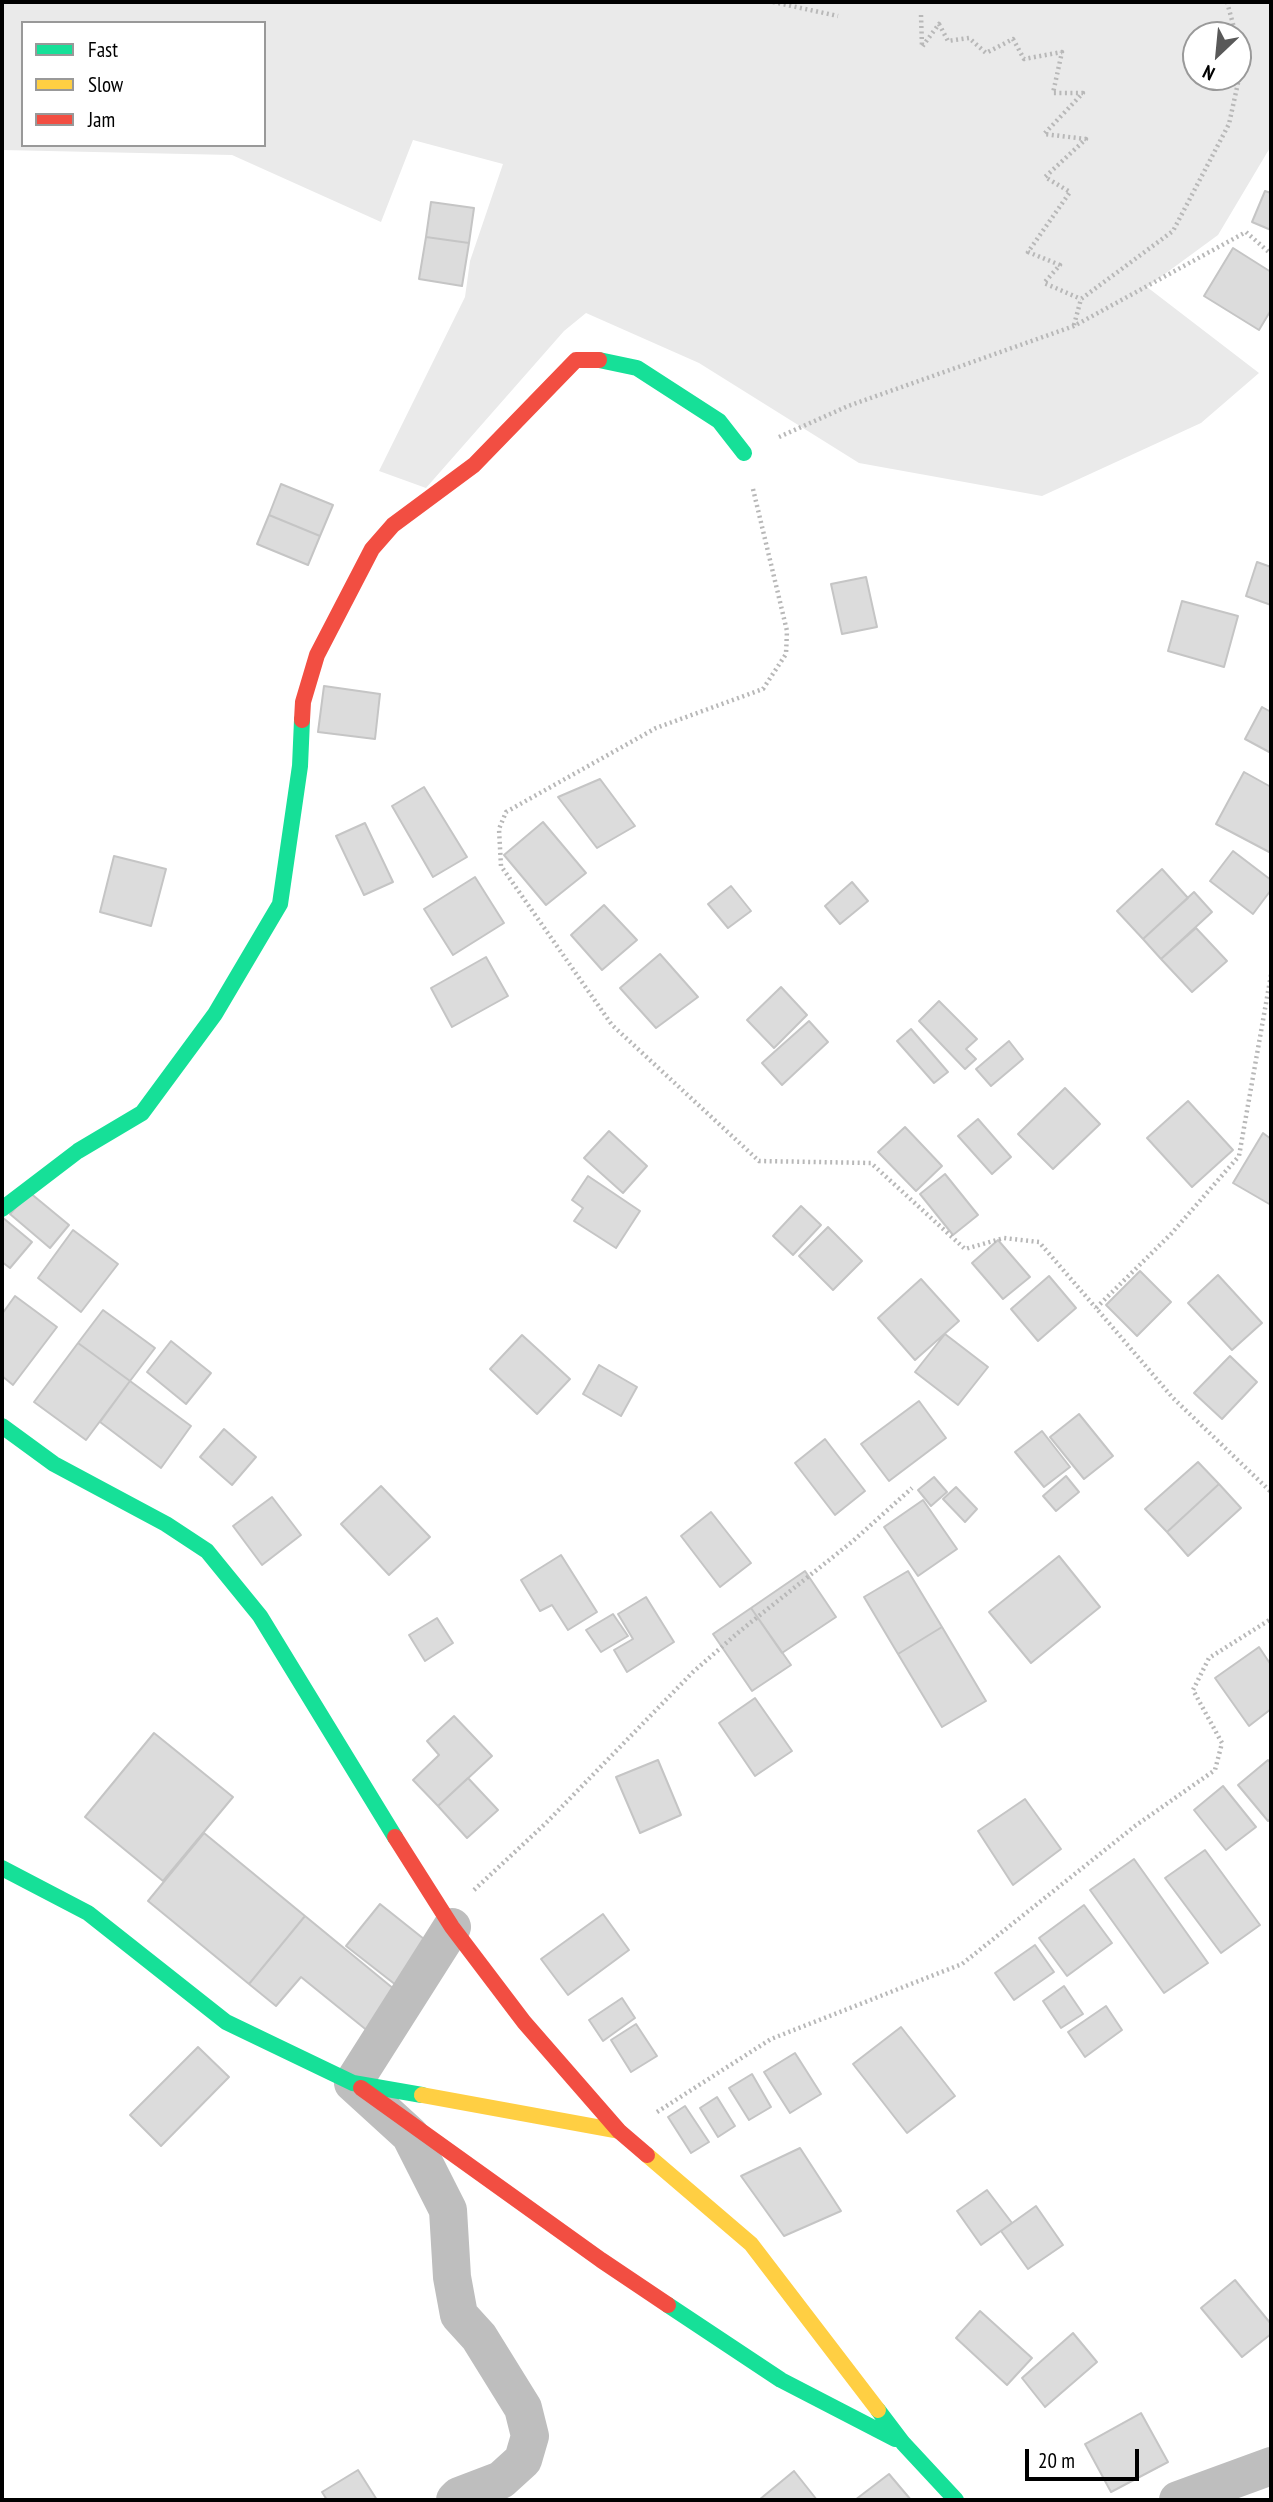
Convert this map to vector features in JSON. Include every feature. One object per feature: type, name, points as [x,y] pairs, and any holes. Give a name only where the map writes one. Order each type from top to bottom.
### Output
[{"type":"street","points":[[2,1209],[78,1151],[142,1113],[215,1014],[280,904],[300,766],[303,702],[317,655],[372,549],[393,525],[474,465],[576,360],[604,360],[637,368],[719,421],[744,453]]},
{"type":"street","points":[[2,1426],[54,1464],[166,1524],[207,1551],[260,1616],[449,1922],[524,2022],[619,2131],[751,2244],[903,2443],[956,2500]]},
{"type":"street","points":[[2,1868],[88,1913],[226,2022],[353,2083],[601,2260],[781,2380],[903,2443]]},
{"type":"street","points":[[353,2083],[449,1922]]},
{"type":"street","points":[[353,2083],[619,2131]]},
{"type":"street","points":[[353,2083],[410,2135],[448,2210],[452,2277],[459,2315],[479,2337],[523,2408],[528,2427],[530,2436],[523,2460],[501,2480],[458,2496],[455,2500]]},
{"type":"street","points":[[1178,2500],[1271,2466]]},
{"type":"path","points":[[773,2],[838,16]]},
{"type":"path","points":[[1227,2],[1232,21]]},
{"type":"path","points":[[921,15],[922,47],[939,24],[948,41],[970,38],[986,53],[1013,39],[1024,59],[1062,52],[1053,93],[1083,93],[1044,134],[1086,139],[1045,177],[1070,192],[1028,252],[1060,265],[1044,283],[1081,299]]},
{"type":"path","points":[[1074,326],[1081,299],[1173,231],[1229,124],[1236,91]]},
{"type":"path","points":[[1271,254],[1246,232],[1074,326],[848,406],[744,453],[787,631],[786,654],[763,689],[656,728],[506,812],[499,830],[500,866],[612,1025],[759,1161],[871,1163],[965,1249],[1004,1238],[1039,1242],[1173,1398],[1271,1492]]},
{"type":"path","points":[[1096,1308],[1171,1234],[1239,1156],[1271,975]]},
{"type":"path","points":[[449,1922],[693,1672],[853,1541],[912,1488]]},
{"type":"path","points":[[619,2131],[665,2108],[771,2039],[962,1964],[1135,1826],[1215,1770],[1223,1743],[1193,1690],[1209,1658],[1271,1619]]},
{"type":"shaded area","points":[[2,2],[1271,2],[1271,146],[1218,235],[1147,287],[1259,373],[1201,423],[1042,496],[859,463],[699,363],[586,313],[564,331],[426,488],[379,471],[465,297],[470,261],[503,164],[413,140],[381,222],[232,155],[2,150]]},
{"type":"building","points":[[1265,191],[1271,193],[1271,230],[1252,222]]},
{"type":"building","points":[[431,202],[474,208],[469,243],[426,237]]},
{"type":"building","points":[[426,237],[469,243],[462,286],[419,279]]},
{"type":"building","points":[[1233,248],[1271,272],[1271,310],[1259,330],[1204,296]]},
{"type":"building","points":[[281,484],[333,505],[320,536],[269,515]]},
{"type":"building","points":[[269,515],[320,536],[308,565],[257,544]]},
{"type":"building","points":[[1257,562],[1271,567],[1271,605],[1246,596]]},
{"type":"building","points":[[866,577],[877,627],[842,634],[831,584]]},
{"type":"building","points":[[1182,601],[1238,616],[1224,667],[1168,651]]},
{"type":"building","points":[[324,686],[380,694],[375,739],[318,732]]},
{"type":"building","points":[[1262,707],[1271,712],[1271,753],[1245,739]]},
{"type":"building","points":[[1244,772],[1271,787],[1271,853],[1216,824]]},
{"type":"building","points":[[600,779],[635,826],[597,848],[558,797]]},
{"type":"building","points":[[424,787],[467,857],[433,877],[392,806]]},
{"type":"building","points":[[543,822],[586,873],[546,905],[504,855]]},
{"type":"building","points":[[365,823],[393,882],[364,895],[336,836]]},
{"type":"building","points":[[1233,851],[1271,880],[1271,890],[1253,914],[1210,881]]},
{"type":"building","points":[[114,856],[166,869],[151,926],[100,912]]},
{"type":"building","points":[[1162,869],[1188,898],[1143,939],[1117,911]]},
{"type":"building","points":[[475,877],[504,923],[453,955],[424,909]]},
{"type":"building","points":[[852,882],[868,901],[840,924],[825,906]]},
{"type":"building","points":[[731,886],[751,911],[728,928],[708,904]]},
{"type":"building","points":[[1194,892],[1212,912],[1161,959],[1143,939]]},
{"type":"building","points":[[604,905],[637,940],[602,970],[571,935]]},
{"type":"building","points":[[1196,928],[1227,961],[1192,992],[1161,959]]},
{"type":"building","points":[[660,954],[698,997],[656,1028],[620,988]]},
{"type":"building","points":[[486,957],[508,996],[452,1027],[431,988]]},
{"type":"building","points":[[781,987],[807,1015],[774,1048],[747,1020]]},
{"type":"building","points":[[939,1001],[977,1039],[966,1049],[976,1059],[965,1069],[919,1021]]},
{"type":"building","points":[[809,1021],[828,1042],[782,1085],[762,1063]]},
{"type":"building","points":[[911,1029],[948,1072],[934,1083],[897,1041]]},
{"type":"building","points":[[1009,1041],[1023,1059],[991,1086],[976,1069]]},
{"type":"building","points":[[1065,1088],[1100,1124],[1053,1169],[1018,1134]]},
{"type":"building","points":[[1188,1101],[1233,1150],[1192,1187],[1147,1138]]},
{"type":"building","points":[[978,1119],[1011,1157],[992,1174],[958,1136]]},
{"type":"building","points":[[905,1127],[942,1166],[916,1191],[878,1152]]},
{"type":"building","points":[[609,1131],[647,1166],[623,1193],[584,1158]]},
{"type":"building","points":[[1263,1133],[1271,1139],[1271,1205],[1233,1183]]},
{"type":"building","points":[[945,1174],[978,1215],[953,1235],[920,1194]]},
{"type":"building","points":[[588,1176],[640,1211],[616,1248],[574,1221],[583,1208],[572,1200]]},
{"type":"building","points":[[29,1192],[69,1225],[50,1248],[10,1214]]},
{"type":"building","points":[[801,1206],[821,1225],[793,1255],[773,1236]]},
{"type":"building","points":[[2,1217],[32,1242],[10,1268],[2,1262]]},
{"type":"building","points":[[828,1227],[862,1261],[833,1290],[799,1256]]},
{"type":"building","points":[[73,1230],[118,1264],[81,1312],[38,1278]]},
{"type":"building","points":[[998,1240],[1030,1277],[1003,1299],[972,1263]]},
{"type":"building","points":[[1140,1271],[1171,1302],[1137,1336],[1106,1305]]},
{"type":"building","points":[[1218,1275],[1262,1323],[1232,1350],[1188,1303]]},
{"type":"building","points":[[1049,1276],[1076,1308],[1038,1341],[1011,1309]]},
{"type":"building","points":[[921,1279],[959,1321],[915,1360],[878,1318]]},
{"type":"building","points":[[15,1296],[57,1327],[13,1385],[2,1376],[2,1314]]},
{"type":"building","points":[[103,1310],[155,1348],[130,1381],[78,1343]]},
{"type":"building","points":[[945,1334],[988,1367],[958,1405],[915,1372]]},
{"type":"building","points":[[522,1335],[570,1379],[537,1414],[490,1369]]},
{"type":"building","points":[[171,1341],[211,1373],[186,1404],[147,1372]]},
{"type":"building","points":[[78,1343],[130,1381],[86,1440],[34,1402]]},
{"type":"building","points":[[1230,1356],[1257,1382],[1222,1419],[1194,1393]]},
{"type":"building","points":[[599,1365],[637,1387],[621,1416],[583,1394]]},
{"type":"building","points":[[130,1381],[191,1426],[161,1468],[100,1422]]},
{"type":"building","points":[[919,1401],[946,1438],[889,1481],[861,1444]]},
{"type":"building","points":[[1079,1414],[1113,1456],[1084,1479],[1050,1437]]},
{"type":"building","points":[[224,1429],[256,1457],[232,1485],[200,1457]]},
{"type":"building","points":[[1042,1431],[1070,1467],[1044,1487],[1015,1452]]},
{"type":"building","points":[[825,1439],[865,1491],[835,1515],[795,1463]]},
{"type":"building","points":[[1198,1462],[1219,1484],[1167,1532],[1145,1509]]},
{"type":"building","points":[[1066,1476],[1079,1492],[1056,1511],[1043,1496]]},
{"type":"building","points":[[934,1477],[947,1492],[931,1506],[918,1490]]},
{"type":"building","points":[[1219,1484],[1241,1508],[1188,1556],[1167,1532]]},
{"type":"building","points":[[381,1486],[430,1537],[389,1575],[341,1524]]},
{"type":"building","points":[[956,1487],[977,1509],[965,1522],[943,1499]]},
{"type":"building","points":[[272,1497],[301,1535],[262,1565],[233,1526]]},
{"type":"building","points":[[923,1500],[957,1549],[918,1576],[884,1527]]},
{"type":"building","points":[[711,1512],[751,1563],[720,1587],[681,1536]]},
{"type":"building","points":[[561,1555],[597,1612],[568,1630],[552,1605],[540,1611],[521,1580]]},
{"type":"building","points":[[1059,1556],[1100,1607],[1031,1663],[989,1612]]},
{"type":"building","points":[[805,1571],[836,1617],[782,1653],[751,1608]]},
{"type":"building","points":[[908,1571],[942,1627],[898,1654],[864,1597]]},
{"type":"building","points":[[646,1597],[674,1642],[627,1672],[614,1650],[633,1639],[618,1614]]},
{"type":"building","points":[[751,1608],[791,1665],[752,1691],[713,1634]]},
{"type":"building","points":[[613,1614],[628,1636],[601,1652],[586,1630]]},
{"type":"building","points":[[437,1618],[453,1643],[425,1661],[409,1635]]},
{"type":"building","points":[[942,1627],[986,1701],[942,1727],[898,1654]]},
{"type":"building","points":[[1259,1647],[1271,1665],[1271,1709],[1249,1726],[1215,1678]]},
{"type":"building","points":[[755,1698],[792,1751],[755,1776],[719,1723]]},
{"type":"building","points":[[454,1716],[492,1756],[438,1806],[413,1780],[439,1755],[427,1741]]},
{"type":"building","points":[[154,1733],[233,1797],[163,1881],[85,1817]]},
{"type":"building","points":[[658,1760],[681,1815],[640,1833],[616,1777]]},
{"type":"building","points":[[1268,1760],[1271,1764],[1271,1818],[1268,1821],[1238,1785]]},
{"type":"building","points":[[468,1778],[498,1810],[467,1838],[438,1806]]},
{"type":"building","points":[[1223,1786],[1256,1827],[1226,1850],[1194,1810]]},
{"type":"building","points":[[1025,1799],[1061,1849],[1013,1885],[978,1831]]},
{"type":"building","points":[[204,1833],[305,1916],[249,1984],[148,1901]]},
{"type":"building","points":[[1205,1850],[1260,1925],[1221,1953],[1165,1878]]},
{"type":"building","points":[[1134,1859],[1208,1963],[1164,1993],[1090,1890]]},
{"type":"building","points":[[380,1904],[434,1947],[401,1989],[346,1946]]},
{"type":"building","points":[[1084,1905],[1112,1943],[1067,1976],[1039,1938]]},
{"type":"building","points":[[603,1914],[629,1950],[568,1995],[541,1959]]},
{"type":"building","points":[[305,1916],[400,1994],[369,2032],[301,1977],[276,2006],[249,1984]]},
{"type":"building","points":[[1035,1945],[1054,1972],[1014,2000],[995,1973]]},
{"type":"building","points":[[1064,1986],[1083,2014],[1061,2028],[1043,2001]]},
{"type":"building","points":[[622,1998],[635,2018],[603,2041],[589,2020]]},
{"type":"building","points":[[1106,2006],[1122,2030],[1085,2057],[1068,2032]]},
{"type":"building","points":[[636,2024],[657,2056],[631,2072],[611,2040]]},
{"type":"building","points":[[901,2027],[955,2096],[907,2133],[853,2064]]},
{"type":"building","points":[[198,2047],[229,2077],[161,2146],[130,2115]]},
{"type":"building","points":[[795,2053],[821,2094],[790,2113],[764,2072]]},
{"type":"building","points":[[752,2074],[771,2107],[749,2120],[729,2088]]},
{"type":"building","points":[[717,2097],[735,2126],[718,2137],[700,2108]]},
{"type":"building","points":[[685,2106],[709,2142],[691,2153],[668,2117]]},
{"type":"building","points":[[800,2148],[841,2211],[784,2236],[741,2176]]},
{"type":"building","points":[[987,2190],[1012,2223],[981,2245],[957,2211]]},
{"type":"building","points":[[1036,2206],[1063,2245],[1028,2269],[1001,2231]]},
{"type":"building","points":[[1235,2280],[1271,2324],[1271,2334],[1242,2357],[1201,2308]]},
{"type":"building","points":[[980,2311],[1032,2358],[1007,2385],[956,2338]]},
{"type":"building","points":[[1073,2333],[1097,2362],[1045,2407],[1022,2378]]},
{"type":"building","points":[[1141,2413],[1168,2462],[1111,2492],[1085,2444]]},
{"type":"building","points":[[358,2470],[377,2500],[327,2500],[322,2492]]},
{"type":"building","points":[[794,2471],[817,2500],[759,2500]]},
{"type":"building","points":[[889,2474],[911,2500],[855,2500]]},
{"type":"traffic: fast","points":[[599,360],[637,368],[719,421],[744,453]]},
{"type":"traffic: fast","points":[[2,1209],[78,1151],[142,1113],[215,1014],[280,904],[300,766],[302,720]]},
{"type":"traffic: fast","points":[[2,1426],[54,1464],[166,1524],[207,1551],[260,1616],[395,1837]]},
{"type":"traffic: fast","points":[[2,1868],[88,1913],[226,2022],[353,2083],[422,2095]]},
{"type":"traffic: fast","points":[[668,2305],[781,2380],[895,2439]]},
{"type":"traffic: fast","points":[[878,2410],[903,2443],[956,2500]]},
{"type":"traffic: slow","points":[[422,2095],[619,2131]]},
{"type":"traffic: slow","points":[[647,2155],[751,2244],[878,2410]]},
{"type":"traffic: jam","points":[[302,720],[303,702],[317,655],[372,549],[393,525],[474,465],[576,360],[599,360]]},
{"type":"traffic: jam","points":[[395,1837],[452,1927],[524,2022],[619,2131],[647,2155]]},
{"type":"traffic: jam","points":[[361,2088],[668,2305]]}]
